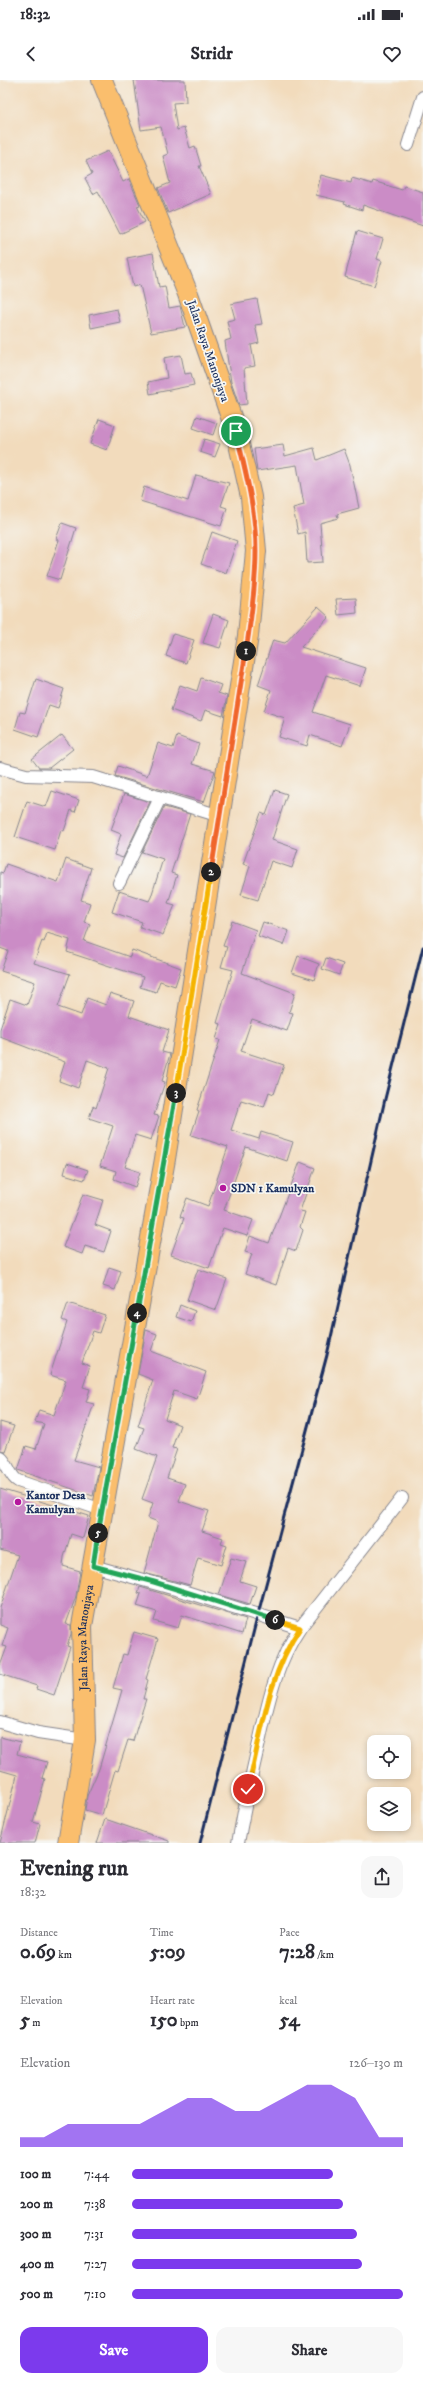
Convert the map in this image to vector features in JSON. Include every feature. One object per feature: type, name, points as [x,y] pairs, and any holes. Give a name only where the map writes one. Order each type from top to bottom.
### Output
[{"type":"main road","name":"Jalan Raya Manonjaya","points":[[68,1843],[85,1740],[82,1626],[165,1159],[220,816],[253,597],[256,550],[251,497],[236,431],[188,294],[102,80]]},
{"type":"street","points":[[408,145],[423,97]]},
{"type":"street","points":[[0,768],[26,775],[93,777],[220,816]]},
{"type":"street","points":[[119,884],[160,798]]},
{"type":"street","points":[[0,1457],[7,1463],[13,1477],[18,1481],[102,1510]]},
{"type":"street","points":[[238,1843],[248,1789],[275,1675],[291,1641],[402,1498]]},
{"type":"street","points":[[93,1566],[186,1592],[300,1628]]},
{"type":"street","points":[[0,1722],[38,1733],[85,1740]]},
{"type":"building","points":[[134,80],[185,80],[186,102],[173,103],[177,130],[184,128],[190,148],[195,146],[201,166],[199,166],[211,194],[168,213],[158,188],[170,183],[163,156],[168,154],[161,127],[141,130]]},
{"type":"building","points":[[108,151],[123,182],[129,179],[140,205],[137,206],[145,222],[120,234],[98,191],[93,194],[85,178],[92,174],[86,161]]},
{"type":"building","points":[[321,175],[351,183],[352,178],[372,184],[373,181],[402,190],[404,186],[423,192],[423,226],[363,205],[362,210],[344,204],[345,202],[316,195]]},
{"type":"building","points":[[357,231],[383,239],[377,259],[382,261],[374,286],[345,277]]},
{"type":"building","points":[[153,253],[159,287],[165,286],[169,308],[180,306],[185,327],[151,333],[140,285],[133,287],[127,258]]},
{"type":"building","points":[[257,299],[262,324],[255,325],[259,343],[251,345],[255,366],[244,368],[247,404],[239,405],[231,382],[227,356],[225,341],[231,339],[227,321],[235,319],[231,304]]},
{"type":"building","points":[[117,309],[120,322],[91,328],[89,315]]},
{"type":"building","points":[[181,355],[185,374],[191,373],[194,385],[150,394],[148,382],[167,378],[164,358]]},
{"type":"building","points":[[197,416],[217,423],[213,435],[193,428]]},
{"type":"building","points":[[99,419],[115,425],[107,450],[90,444]]},
{"type":"building","points":[[204,439],[220,444],[215,457],[200,452]]},
{"type":"building","points":[[283,445],[285,456],[314,448],[317,460],[344,449],[350,465],[359,508],[337,514],[338,518],[320,523],[323,562],[307,563],[305,532],[298,534],[293,508],[304,505],[297,465],[257,471],[254,449]]},
{"type":"building","points":[[196,475],[229,483],[221,506],[227,508],[221,526],[140,501],[144,487],[188,501]]},
{"type":"building","points":[[62,523],[76,528],[60,580],[47,576],[59,540],[56,539]]},
{"type":"building","points":[[212,532],[237,541],[226,573],[201,564]]},
{"type":"building","points":[[356,598],[357,613],[338,615],[336,599]]},
{"type":"building","points":[[318,607],[329,617],[301,647],[366,668],[360,686],[326,675],[313,712],[350,724],[342,746],[310,735],[307,746],[279,737],[285,718],[264,711],[271,690],[258,685],[273,640],[285,643]]},
{"type":"building","points":[[213,614],[229,620],[220,648],[203,643]]},
{"type":"building","points":[[173,634],[194,640],[186,663],[166,656]]},
{"type":"building","points":[[201,678],[221,685],[218,693],[227,696],[223,716],[205,710],[201,721],[171,710],[180,685],[197,691]]},
{"type":"building","points":[[36,679],[64,689],[58,708],[49,705],[38,737],[15,729],[20,712],[25,713]]},
{"type":"building","points":[[62,735],[73,749],[49,768],[39,768],[32,759]]},
{"type":"building","points":[[177,736],[199,744],[192,764],[215,771],[204,802],[115,776],[118,766],[147,776],[158,743],[173,748]]},
{"type":"building","points":[[275,790],[287,794],[272,840],[298,849],[292,868],[271,861],[258,900],[241,895],[250,866],[243,864],[261,813],[266,815]]},
{"type":"building","points":[[52,791],[79,800],[75,812],[71,810],[64,831],[61,830],[55,850],[15,837],[27,801],[46,807]]},
{"type":"building","points":[[124,794],[150,802],[123,858],[114,855],[121,834],[111,830]]},
{"type":"building","points":[[164,807],[190,814],[171,873],[177,875],[168,903],[175,905],[163,935],[140,927],[142,922],[112,912],[119,891],[149,901],[151,897],[163,859],[142,852]]},
{"type":"building","points":[[66,859],[91,868],[81,900],[90,903],[84,922],[90,924],[84,941],[130,957],[132,950],[181,968],[175,986],[160,981],[156,992],[140,987],[143,977],[67,952],[70,940],[47,933],[44,942],[42,941],[34,963],[70,974],[58,1007],[81,1015],[87,998],[106,1005],[110,993],[134,1001],[129,1016],[169,1030],[162,1052],[170,1054],[162,1081],[165,1082],[154,1115],[159,1116],[151,1140],[135,1135],[125,1167],[140,1172],[135,1187],[114,1179],[116,1171],[100,1166],[113,1126],[89,1118],[93,1106],[96,1108],[109,1068],[87,1060],[78,1088],[59,1081],[65,1062],[0,1037],[0,1029],[10,999],[27,1005],[35,982],[1,971],[8,951],[0,948],[0,872],[3,873],[6,864],[58,882]]},
{"type":"building","points":[[232,921],[256,930],[242,973],[295,993],[289,1012],[293,1013],[287,1031],[252,1019],[241,1051],[284,1065],[274,1094],[269,1092],[264,1107],[241,1100],[231,1130],[259,1139],[261,1132],[293,1142],[287,1161],[246,1147],[224,1210],[253,1220],[247,1236],[223,1228],[209,1268],[171,1255],[184,1218],[180,1217],[187,1198],[208,1206],[228,1147],[191,1135],[199,1111],[197,1110],[220,1040],[216,1039],[221,1024],[217,1023],[233,970],[221,967],[227,947],[223,946]]},
{"type":"building","points":[[263,922],[289,931],[284,945],[258,936]]},
{"type":"building","points":[[298,956],[319,964],[314,980],[292,973]]},
{"type":"building","points":[[326,958],[343,964],[339,975],[322,969]]},
{"type":"building","points":[[300,1162],[315,1168],[300,1211],[305,1212],[300,1227],[303,1230],[296,1251],[288,1248],[276,1285],[245,1274],[252,1254],[245,1252],[250,1236],[269,1243]]},
{"type":"building","points":[[67,1163],[88,1170],[84,1180],[64,1174]]},
{"type":"building","points":[[83,1194],[103,1200],[95,1225],[111,1231],[104,1252],[85,1246],[82,1254],[63,1247]]},
{"type":"building","points":[[109,1267],[121,1271],[115,1290],[103,1286]]},
{"type":"building","points":[[198,1269],[227,1279],[216,1310],[187,1300]]},
{"type":"building","points":[[68,1303],[105,1315],[99,1333],[93,1331],[82,1363],[90,1366],[83,1387],[90,1389],[86,1402],[94,1404],[74,1460],[99,1467],[93,1496],[18,1470],[26,1446],[36,1449],[44,1424],[35,1422],[39,1410],[54,1415],[66,1380],[50,1375],[67,1322],[62,1320]]},
{"type":"building","points":[[180,1305],[195,1311],[191,1322],[176,1317]]},
{"type":"building","points":[[146,1330],[157,1334],[151,1351],[206,1372],[197,1399],[174,1391],[165,1419],[180,1425],[172,1448],[177,1449],[167,1478],[185,1484],[179,1501],[209,1511],[202,1531],[223,1538],[221,1543],[227,1545],[221,1565],[198,1558],[190,1585],[144,1573],[158,1522],[148,1518],[153,1503],[142,1499],[157,1457],[136,1449],[144,1428],[138,1426],[153,1380],[138,1374]]},
{"type":"building","points":[[0,1422],[14,1426],[5,1451],[0,1450]]},
{"type":"building","points":[[0,1489],[89,1516],[83,1538],[71,1534],[64,1557],[63,1566],[80,1571],[76,1596],[66,1624],[71,1625],[71,1634],[67,1646],[70,1647],[54,1695],[36,1689],[37,1686],[0,1674],[0,1666],[7,1647],[2,1646],[8,1628],[0,1625],[0,1608],[18,1555],[0,1550]]},
{"type":"building","points":[[231,1558],[246,1562],[240,1581],[256,1586],[250,1604],[219,1595]]},
{"type":"building","points":[[140,1587],[246,1619],[242,1634],[182,1615],[178,1628],[154,1621],[157,1612],[137,1606],[141,1594],[138,1593]]},
{"type":"building","points":[[134,1632],[158,1639],[146,1679],[148,1680],[143,1699],[146,1699],[133,1741],[128,1740],[118,1771],[115,1770],[102,1815],[85,1810],[87,1796],[99,1769],[122,1690],[113,1688],[123,1654],[127,1655]]},
{"type":"building","points":[[0,1737],[20,1742],[17,1754],[47,1762],[42,1778],[45,1779],[33,1822],[40,1824],[35,1843],[0,1843],[17,1775],[0,1770]]},
{"type":"building","points":[[105,1819],[169,1841],[169,1843],[97,1843]]},
{"type":"railway","points":[[200,1843],[258,1614],[327,1355],[385,1099],[423,947]]},
{"type":"place","name":"SDN 1 Kamulyan","points":[[223,1188]]},
{"type":"place","name":"Kantor Desa Kamulyan","points":[[18,1502]]},
{"type":"route","points":[[236,431],[251,497],[256,550],[253,597],[165,1159],[112,1449],[93,1566],[154,1582],[300,1628],[291,1641],[275,1675],[248,1789]]}]
